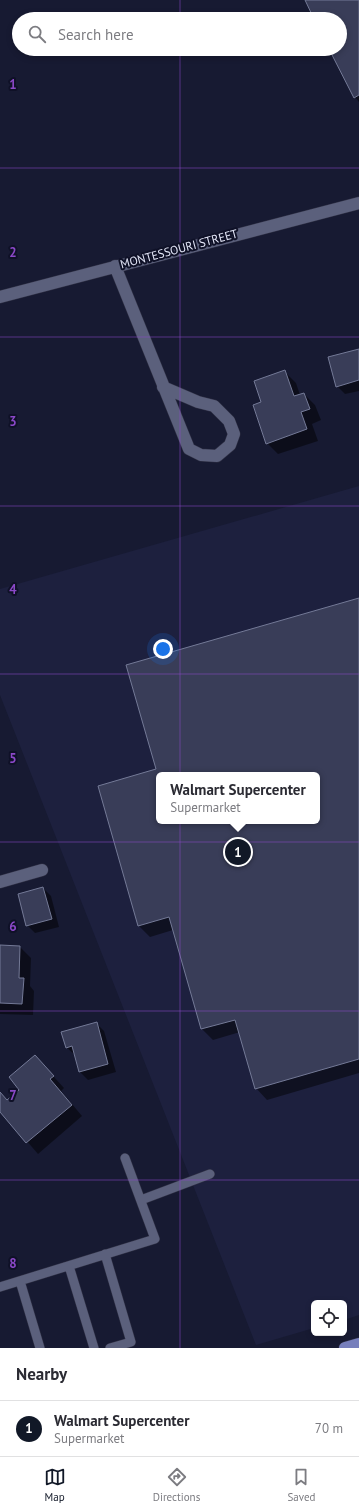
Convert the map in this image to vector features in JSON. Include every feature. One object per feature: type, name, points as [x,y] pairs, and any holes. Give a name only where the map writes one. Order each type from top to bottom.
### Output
[{"type":"main road","points":[[345,1348],[359,1344]]},
{"type":"street","name":"MONTESSOURI STREET","points":[[0,297],[359,203]]},
{"type":"street","points":[[115,266],[163,387],[189,449],[201,455],[217,456],[230,445],[234,434],[229,421],[214,406],[198,402],[163,387]]},
{"type":"street","points":[[0,882],[42,870]]},
{"type":"lane","points":[[0,1288],[155,1239],[125,1158]]},
{"type":"lane","points":[[140,1200],[210,1174]]},
{"type":"lane","points":[[105,1254],[131,1342],[110,1348]]},
{"type":"lane","points":[[69,1266],[94,1348]]},
{"type":"lane","points":[[20,1281],[40,1348]]},
{"type":"shaded area","points":[[359,486],[359,1315],[347,1319],[347,1300],[311,1300],[311,1329],[256,1345],[0,695],[0,589]]},
{"type":"building","points":[[305,0],[359,0],[359,95],[354,98],[333,56],[347,56],[347,12],[311,12]]},
{"type":"building","points":[[359,349],[359,380],[336,387],[328,357]]},
{"type":"building","points":[[285,370],[294,396],[304,393],[310,409],[301,412],[307,429],[266,444],[253,405],[261,402],[254,381]]},
{"type":"building","points":[[359,598],[359,1059],[255,1089],[235,1020],[201,1029],[169,917],[138,926],[98,786],[156,769],[126,665]]},
{"type":"building","points":[[43,887],[52,919],[26,926],[18,894]]},
{"type":"building","points":[[0,945],[20,946],[19,978],[24,978],[22,1004],[0,1003]]},
{"type":"building","points":[[97,1022],[108,1064],[79,1072],[72,1046],[66,1048],[61,1032]]},
{"type":"building","points":[[35,1055],[54,1076],[50,1079],[72,1105],[26,1143],[0,1112],[0,1092],[7,1100],[19,1090],[9,1077]]},
{"type":"place","name":"Walmart Supercenter","points":[[238,852]]}]
